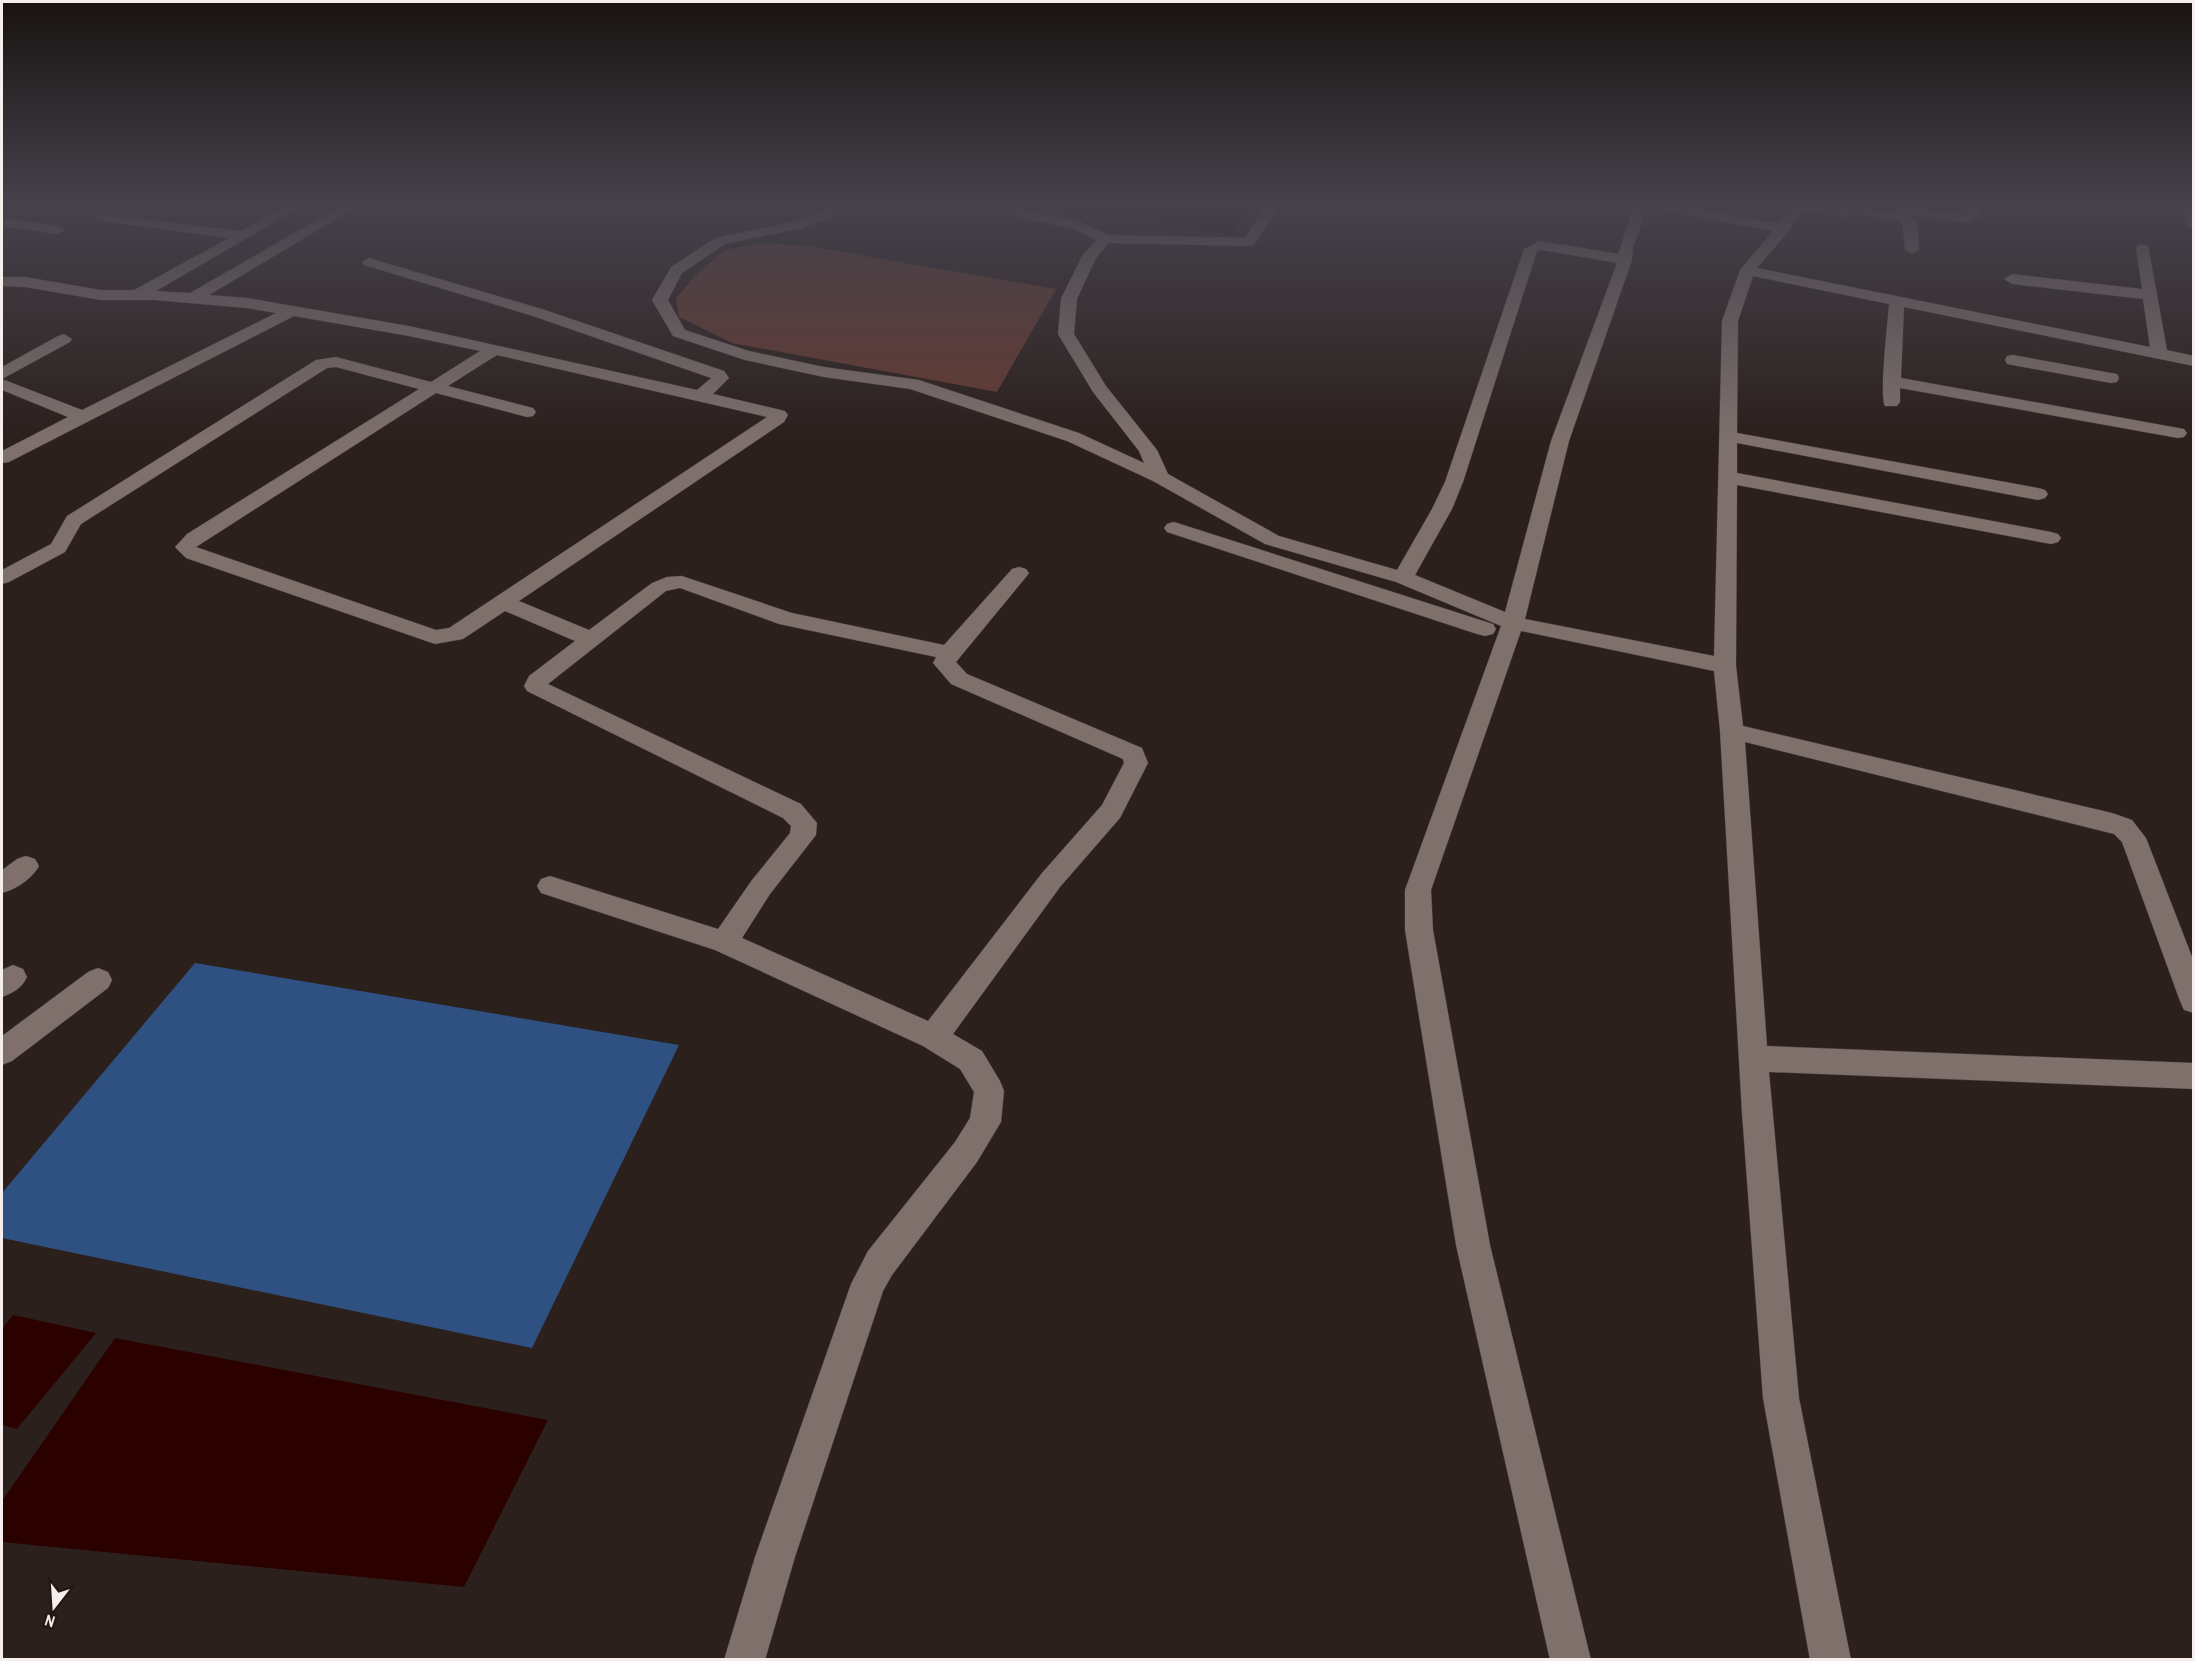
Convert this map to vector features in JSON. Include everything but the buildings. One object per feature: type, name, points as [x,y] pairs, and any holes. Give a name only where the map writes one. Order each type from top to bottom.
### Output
[{"type":"street","points":[[34,284],[101,295],[137,294],[247,303],[409,331],[495,349],[779,415],[744,441],[455,634],[435,637],[193,554],[185,547],[194,538],[495,349]]},
{"type":"street","points":[[137,294],[156,284]]},
{"type":"street","points":[[193,298],[218,284]]},
{"type":"street","points":[[441,284],[539,313],[718,375],[721,378],[718,383],[701,396]]},
{"type":"street","points":[[669,284],[660,300],[679,333],[745,355],[824,372],[913,384],[1073,437],[1160,477],[1272,540],[1403,578],[1510,629]]},
{"type":"street","points":[[1076,284],[1069,299],[1066,334],[1099,388],[1148,450],[1160,477]]},
{"type":"street","points":[[1403,578],[1442,509],[1454,482],[1519,284]]},
{"type":"street","points":[[1571,1659],[1473,1245],[1419,930],[1418,890],[1510,629],[1560,441],[1617,284]]},
{"type":"street","points":[[1742,284],[1730,321],[1725,666],[1732,731],[1753,1058],[1781,1398],[1831,1659]]},
{"type":"street","points":[[1812,284],[2193,361]]},
{"type":"street","points":[[2051,284],[2150,295]]},
{"type":"street","points":[[2148,284],[2158,355]]},
{"type":"street","points":[[1891,402],[1897,301]]},
{"type":"street","points":[[2,458],[291,311]]},
{"type":"street","points":[[2007,324],[2020,404]]},
{"type":"street","points":[[2,374],[64,339]]},
{"type":"street","points":[[2013,360],[2111,378]]},
{"type":"street","points":[[2,578],[58,548],[64,542],[66,529],[74,520],[322,364],[336,362],[527,412]]},
{"type":"street","points":[[1891,381],[2178,433]]},
{"type":"street","points":[[2,384],[82,417]]},
{"type":"street","points":[[1727,436],[2038,494]]},
{"type":"street","points":[[1726,477],[2051,538]]},
{"type":"street","points":[[1174,528],[1510,629],[1725,666]]},
{"type":"street","points":[[933,1037],[1051,879],[1111,812],[1136,763],[1133,754],[958,679],[944,663],[949,653],[1019,573]]},
{"type":"street","points":[[724,942],[761,887],[802,835],[804,823],[792,811],[535,686],[544,673],[659,586],[673,581],[682,582],[787,619],[949,653]]},
{"type":"street","points":[[503,602],[591,639]]},
{"type":"street","points":[[1732,731],[2094,817],[2123,827],[2133,838],[2193,1001]]},
{"type":"street","points":[[2,883],[26,866]]},
{"type":"street","points":[[550,886],[724,942],[933,1037],[971,1060],[989,1091],[985,1122],[966,1152],[880,1263],[867,1284],[775,1557],[744,1659]]},
{"type":"street","points":[[2,1052],[98,980]]},
{"type":"street","points":[[1753,1058],[2193,1076]]},
{"type":"shaded area","points":[[689,284],[1024,284],[1056,289],[997,392],[732,343],[679,317],[676,298]]},
{"type":"shaded area","points":[[13,1315],[96,1333],[17,1429],[2,1425],[2,1329]]},
{"type":"shaded area","points":[[115,1338],[548,1420],[464,1587],[2,1542],[2,1501]]}]
